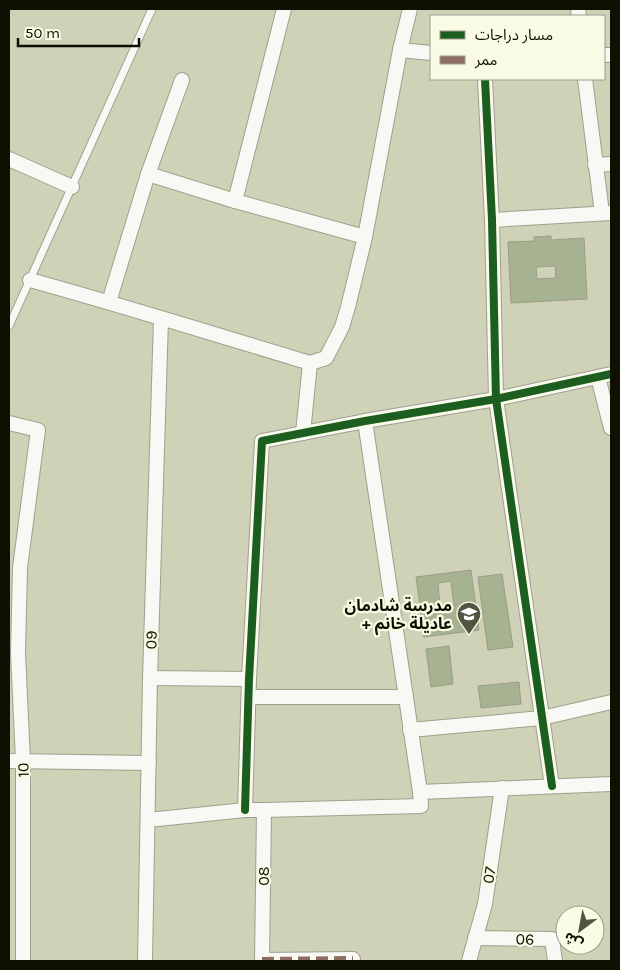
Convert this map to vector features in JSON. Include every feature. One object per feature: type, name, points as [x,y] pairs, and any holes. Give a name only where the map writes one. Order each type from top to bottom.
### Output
[{"type":"street","points":[[236,201],[284,9]]},
{"type":"street","points":[[30,280],[310,363],[326,358],[342,327],[364,237],[400,50],[410,9]]},
{"type":"street","points":[[400,50],[430,53]]},
{"type":"street","points":[[109,302],[148,174],[182,80]]},
{"type":"street","points":[[486,80],[492,220],[496,399],[552,786]]},
{"type":"street","points":[[492,220],[607,213],[595,165],[585,80]]},
{"type":"street","points":[[9,159],[72,187]]},
{"type":"street","points":[[595,165],[611,164]]},
{"type":"street","points":[[148,174],[364,237]]},
{"type":"street","name":"09","points":[[145,961],[150,678],[161,319]]},
{"type":"street","points":[[303,433],[310,363]]},
{"type":"street","points":[[245,810],[249,679],[262,441],[496,399],[605,376],[611,428]]},
{"type":"street","points":[[148,820],[245,810],[421,806],[365,421]]},
{"type":"street","name":"10","points":[[9,423],[38,430],[20,568],[16,761],[23,961]]},
{"type":"street","points":[[150,678],[249,679]]},
{"type":"street","points":[[249,697],[406,698]]},
{"type":"street","points":[[410,730],[542,718],[611,702]]},
{"type":"street","points":[[16,761],[148,763]]},
{"type":"street","points":[[420,792],[611,784]]},
{"type":"street","name":"07","points":[[469,961],[484,904],[502,788]]},
{"type":"street","name":"08","points":[[262,961],[264,810]]},
{"type":"street","name":"06","points":[[476,938],[552,939],[555,961]]},
{"type":"street","points":[[262,961],[353,959]]},
{"type":"lane","points":[[9,326],[152,9]]},
{"type":"building","points":[[551,236],[551,240],[584,238],[587,299],[511,303],[508,242],[534,241],[534,237]],"holes":[[[555,266],[556,278],[537,279],[536,267]]]},
{"type":"building","points":[[471,570],[479,630],[424,637],[416,577]],"holes":[[[451,581],[454,606],[440,608],[438,583]]]},
{"type":"building","points":[[502,574],[513,647],[488,650],[478,577]]},
{"type":"building","points":[[449,646],[453,684],[431,687],[426,649]]},
{"type":"building","points":[[519,682],[521,704],[481,708],[478,686]]},
{"type":"marked path","points":[[262,960],[353,959]]},
{"type":"cycle path","points":[[485,80],[492,220],[496,399],[552,786]]},
{"type":"cycle path","points":[[245,810],[249,679],[262,441],[496,399],[611,374]]},
{"type":"place","name":"مدرسة شادمان + عاديلة خانم","points":[[469,635]]}]
